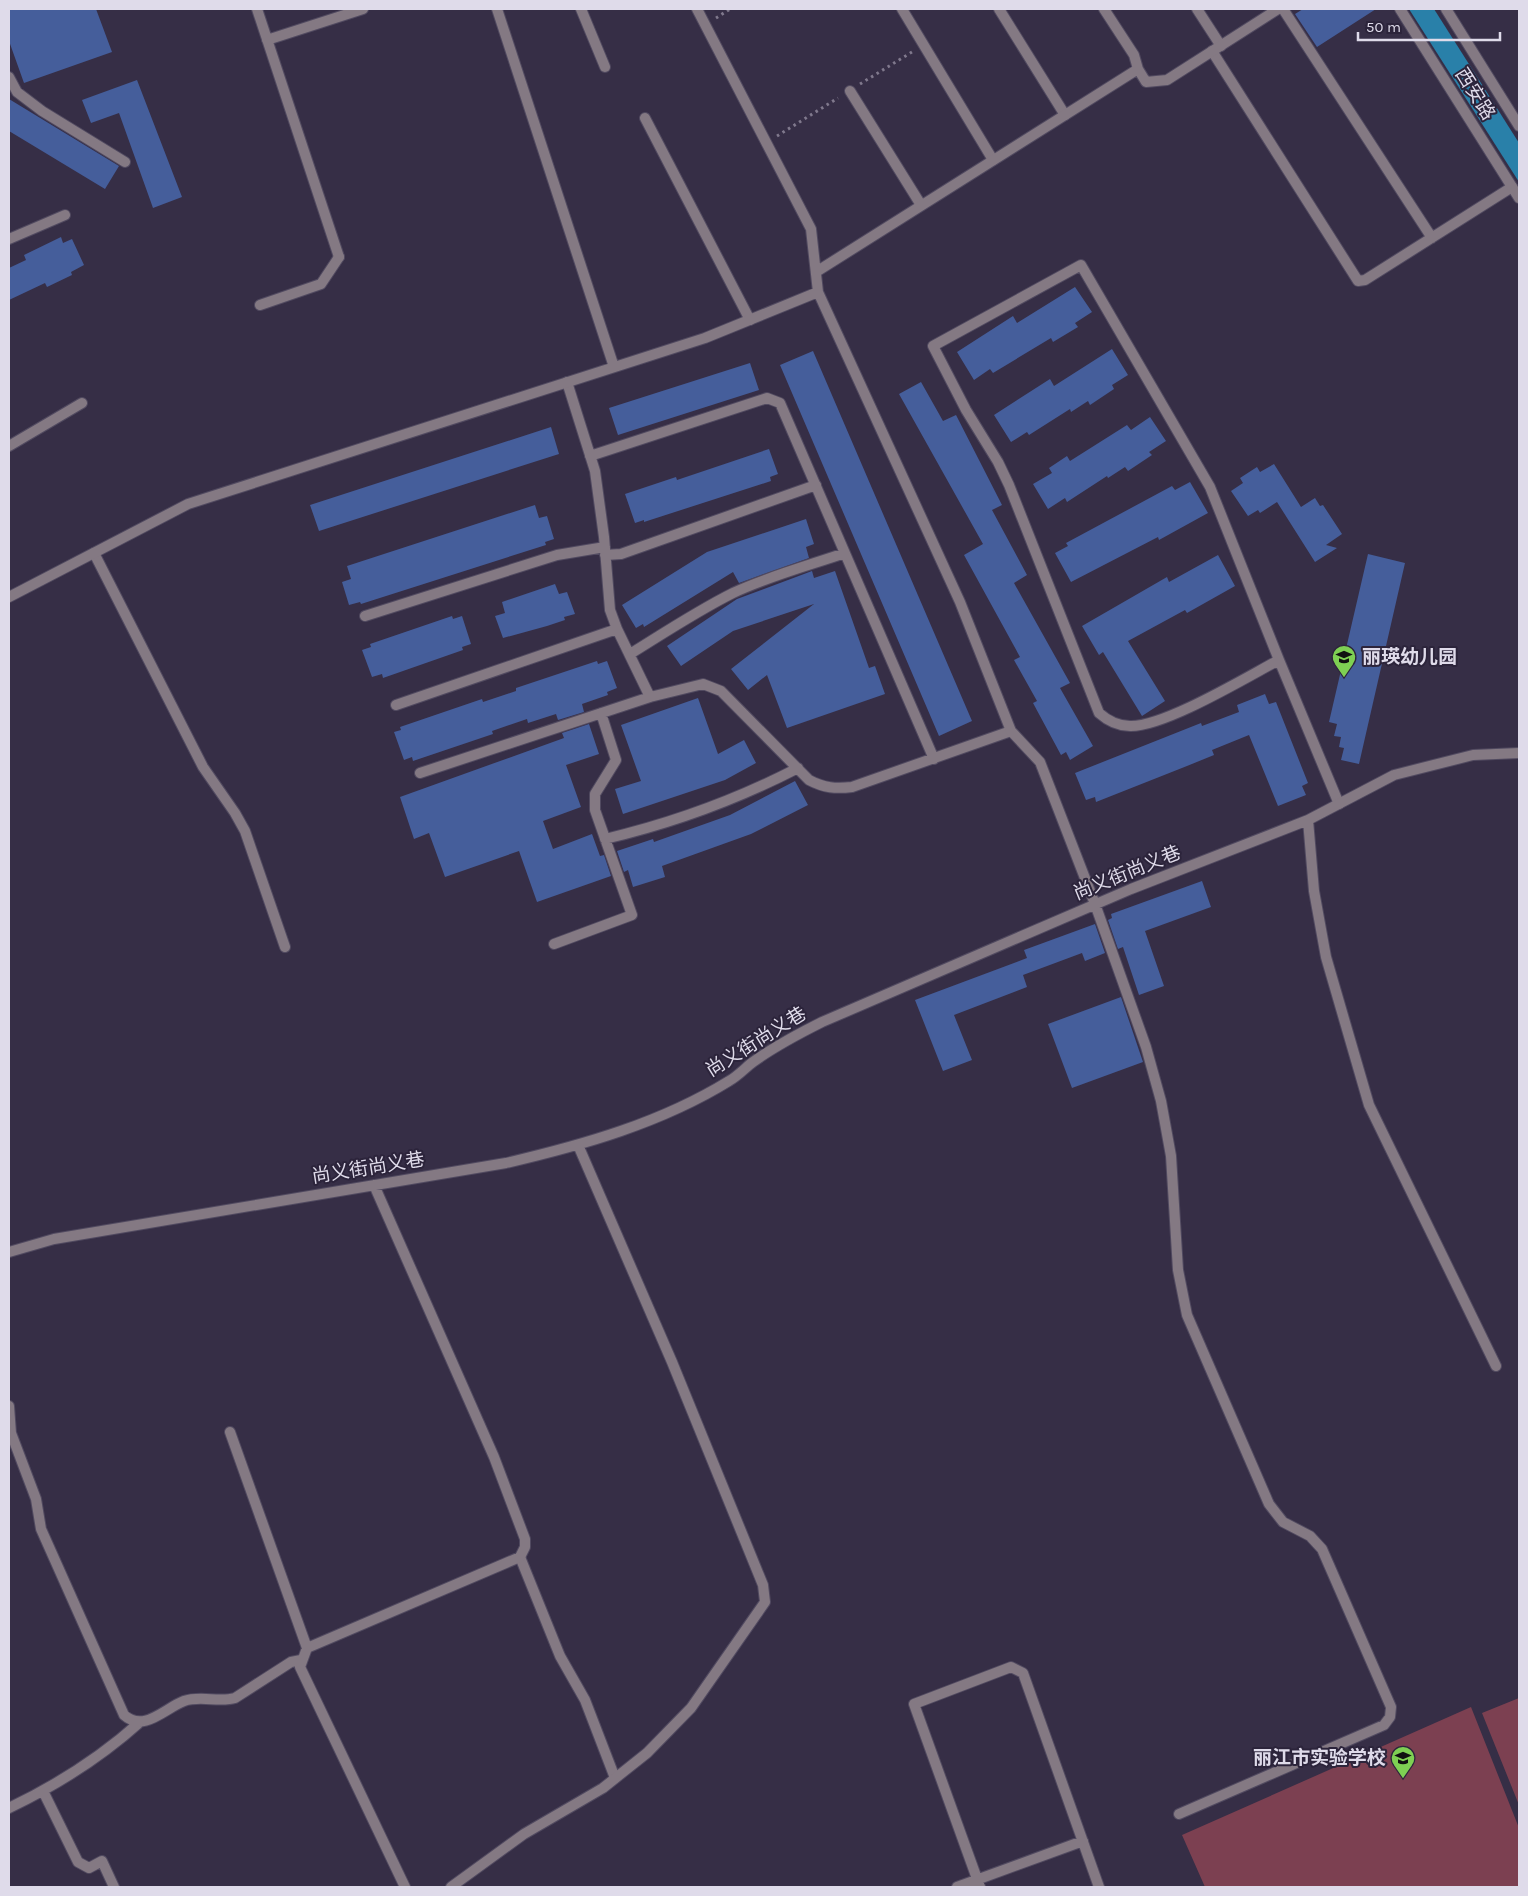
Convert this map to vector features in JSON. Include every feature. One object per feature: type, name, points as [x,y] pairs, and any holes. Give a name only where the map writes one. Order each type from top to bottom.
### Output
[{"type":"street","points":[[257,9],[339,257],[321,284],[260,305]]},
{"type":"street","points":[[267,40],[362,9]]},
{"type":"street","points":[[497,9],[614,367]]},
{"type":"street","points":[[581,9],[605,68]]},
{"type":"street","points":[[697,9],[811,229],[818,292],[960,602],[1011,731],[1040,762],[1094,904],[1146,1047],[1161,1101],[1171,1156],[1178,1270],[1187,1315],[1268,1504],[1283,1522],[1310,1536],[1322,1549],[1391,1707],[1390,1716],[1384,1725],[1179,1814]]},
{"type":"street","points":[[902,9],[993,160]]},
{"type":"street","points":[[999,9],[1065,115]]},
{"type":"street","points":[[1104,9],[1134,55],[1138,69],[1146,82],[1167,80],[1278,9]]},
{"type":"street","points":[[1197,9],[1216,48],[1358,281],[1365,280],[1512,187]]},
{"type":"street","points":[[1283,9],[1432,238]]},
{"type":"street","name":"西安路","points":[[1400,9],[1519,198]]},
{"type":"street","name":"西安路","points":[[1446,9],[1519,126]]},
{"type":"street","points":[[816,272],[1138,69]]},
{"type":"street","points":[[9,77],[17,92],[42,111],[125,162]]},
{"type":"street","points":[[850,91],[921,205]]},
{"type":"street","points":[[645,118],[750,320]]},
{"type":"street","points":[[9,239],[65,215]]},
{"type":"street","points":[[1279,660],[1170,716],[1130,726],[1113,723],[1105,719],[1099,713],[1095,704],[1009,485],[998,462],[966,410],[933,346],[1081,265],[1210,486],[1279,660],[1340,804]]},
{"type":"street","points":[[9,597],[188,504],[705,338],[818,292]]},
{"type":"street","points":[[567,382],[595,471],[610,610],[617,629],[650,697]]},
{"type":"street","points":[[590,456],[767,398],[780,403],[934,759]]},
{"type":"street","points":[[9,446],[82,403]]},
{"type":"street","points":[[365,616],[557,555],[605,551],[621,554],[816,485]]},
{"type":"street","points":[[94,553],[203,767],[235,813],[244,831],[285,947]]},
{"type":"street","points":[[630,654],[696,612],[734,593],[767,579],[845,553]]},
{"type":"street","points":[[396,705],[617,629]]},
{"type":"street","points":[[420,773],[650,697],[703,684],[721,690],[798,768],[818,785],[836,789],[852,788],[1011,731]]},
{"type":"street","points":[[554,944],[632,915],[596,810],[595,794],[616,760],[602,713]]},
{"type":"street","name":"尚义街尚义巷","points":[[9,1252],[54,1239],[506,1163],[578,1145],[662,1115],[731,1080],[776,1046],[799,1033],[1094,904],[1308,820],[1394,775],[1473,755],[1519,753]]},
{"type":"street","points":[[605,839],[703,812],[798,768]]},
{"type":"street","points":[[1308,820],[1314,891],[1326,957],[1369,1105],[1496,1366]]},
{"type":"street","points":[[451,1887],[498,1851],[579,1803],[647,1753],[691,1708],[760,1613],[765,1596],[763,1585],[672,1362],[578,1145]]},
{"type":"street","points":[[374,1184],[494,1457],[525,1539],[525,1547],[520,1557],[307,1648],[301,1660],[300,1667],[405,1887]]},
{"type":"street","points":[[9,1406],[11,1433],[36,1499],[41,1529],[124,1715],[129,1719],[140,1722]]},
{"type":"street","points":[[230,1432],[307,1648]]},
{"type":"street","points":[[520,1557],[560,1656],[585,1700],[615,1778]]},
{"type":"street","points":[[9,1808],[43,1791],[103,1753],[140,1722],[185,1701],[204,1698],[228,1700],[235,1698],[291,1662],[301,1660]]},
{"type":"street","points":[[978,1884],[914,1704],[1011,1666],[1023,1673],[1099,1887]]},
{"type":"street","points":[[43,1791],[78,1862],[89,1868],[102,1861],[114,1887]]},
{"type":"street","points":[[957,1887],[978,1884],[1083,1842]]},
{"type":"shaded area","points":[[1519,1698],[1519,1805],[1482,1713]]},
{"type":"shaded area","name":"丽江市实验学校","points":[[1471,1707],[1519,1828],[1519,1887],[1205,1887],[1182,1835]]},
{"type":"water","points":[[1409,9],[1434,9],[1519,143],[1519,182]]},
{"type":"building","points":[[9,9],[96,9],[112,52],[24,83],[9,41]]},
{"type":"building","points":[[1303,9],[1376,9],[1317,47],[1295,14]]},
{"type":"building","points":[[137,80],[182,197],[153,208],[119,113],[91,123],[82,100]]},
{"type":"building","points":[[9,99],[119,166],[105,189],[9,131]]},
{"type":"building","points":[[61,237],[63,243],[72,239],[84,265],[71,272],[72,275],[47,287],[45,283],[9,300],[9,268],[26,260],[24,255]]},
{"type":"building","points":[[1075,287],[1092,312],[1075,323],[1078,327],[1053,342],[1051,338],[993,373],[990,369],[974,380],[957,352],[1013,316],[1017,323]]},
{"type":"building","points":[[1112,349],[1128,375],[1112,385],[1114,389],[1090,405],[1088,401],[1071,412],[1070,409],[1029,435],[1027,432],[1011,442],[994,415],[1050,379],[1054,386]]},
{"type":"building","points":[[813,351],[972,721],[939,736],[780,365]]},
{"type":"building","points":[[750,363],[759,390],[618,435],[609,408]]},
{"type":"building","points":[[921,382],[943,421],[956,415],[1002,505],[992,510],[1027,575],[1014,583],[1070,683],[1060,688],[1093,746],[1070,760],[1066,752],[1061,755],[1033,703],[1037,701],[1014,660],[1020,657],[964,555],[983,544],[899,394]]},
{"type":"building","points":[[1150,417],[1166,441],[1149,452],[1152,455],[1128,471],[1125,467],[1108,478],[1107,476],[1067,502],[1065,498],[1048,509],[1033,484],[1052,473],[1049,468],[1067,456],[1070,461],[1127,425],[1131,430]]},
{"type":"building","points":[[551,427],[559,454],[319,531],[310,505]]},
{"type":"building","points":[[769,449],[778,474],[770,477],[771,481],[644,522],[644,520],[635,523],[625,494],[676,477],[677,480]]},
{"type":"building","points":[[1274,464],[1301,507],[1315,498],[1320,506],[1323,505],[1342,534],[1326,545],[1337,548],[1315,562],[1277,502],[1260,513],[1258,510],[1248,516],[1231,491],[1243,483],[1240,478],[1257,467],[1260,472]]},
{"type":"building","points":[[1190,482],[1208,513],[1159,540],[1158,537],[1071,582],[1055,553],[1068,546],[1066,543],[1172,486],[1175,490]]},
{"type":"building","points":[[535,505],[539,518],[547,516],[554,539],[545,542],[546,545],[361,604],[360,602],[349,605],[342,582],[351,579],[347,566]]},
{"type":"building","points":[[806,519],[814,544],[806,547],[809,558],[739,583],[733,572],[644,627],[643,624],[636,628],[622,605],[707,552]]},
{"type":"building","points":[[1368,554],[1405,563],[1359,764],[1341,760],[1344,748],[1339,747],[1341,737],[1334,736],[1337,724],[1329,722]]},
{"type":"building","points":[[1218,555],[1235,586],[1187,613],[1185,610],[1128,641],[1165,701],[1142,716],[1103,652],[1099,655],[1082,626],[1167,577],[1169,582]]},
{"type":"building","points":[[812,571],[814,578],[835,571],[869,668],[875,666],[885,694],[787,728],[767,675],[748,690],[731,669],[814,604],[733,631],[681,666],[667,646],[737,599]]},
{"type":"building","points":[[555,584],[559,594],[567,592],[575,614],[564,617],[565,620],[547,626],[503,638],[495,616],[505,613],[502,602]]},
{"type":"building","points":[[452,616],[453,619],[462,616],[471,644],[462,647],[463,650],[383,678],[382,674],[372,677],[362,650],[371,647],[370,644]]},
{"type":"building","points":[[597,661],[598,664],[607,661],[617,688],[607,692],[608,695],[582,704],[584,712],[558,720],[556,714],[528,723],[527,719],[492,731],[493,734],[413,761],[412,757],[404,760],[394,732],[401,730],[400,727],[482,699],[483,702],[516,691],[516,688]]},
{"type":"building","points":[[1265,694],[1269,704],[1276,702],[1308,783],[1302,786],[1306,795],[1278,806],[1249,735],[1212,750],[1214,755],[1187,766],[1096,802],[1095,797],[1086,800],[1075,773],[1201,723],[1202,726],[1239,712],[1237,705]]},
{"type":"building","points":[[698,698],[718,754],[744,740],[756,763],[725,780],[623,814],[615,789],[641,781],[621,725]]},
{"type":"building","points":[[589,724],[599,754],[566,765],[581,807],[543,821],[553,849],[592,834],[600,856],[604,855],[611,876],[537,902],[519,851],[445,877],[429,833],[414,839],[400,797],[564,738],[562,733]]},
{"type":"building","points":[[795,781],[808,805],[751,834],[662,866],[665,877],[633,887],[628,870],[624,872],[617,851],[653,839],[654,842],[730,815]]},
{"type":"building","points":[[1202,881],[1211,907],[1145,931],[1164,986],[1139,995],[1123,947],[1118,949],[1108,920],[1112,918],[1111,914]]},
{"type":"building","points":[[1095,924],[1105,953],[1085,961],[1082,953],[1023,975],[1027,987],[954,1015],[972,1060],[943,1071],[915,1000],[1027,958],[1024,950]]},
{"type":"building","points":[[1121,997],[1143,1062],[1072,1088],[1048,1024]]},
{"type":"place","name":"丽瑛幼儿园","points":[[1344,678]]},
{"type":"place","name":"丽江市实验学校","points":[[1403,1779]]}]
